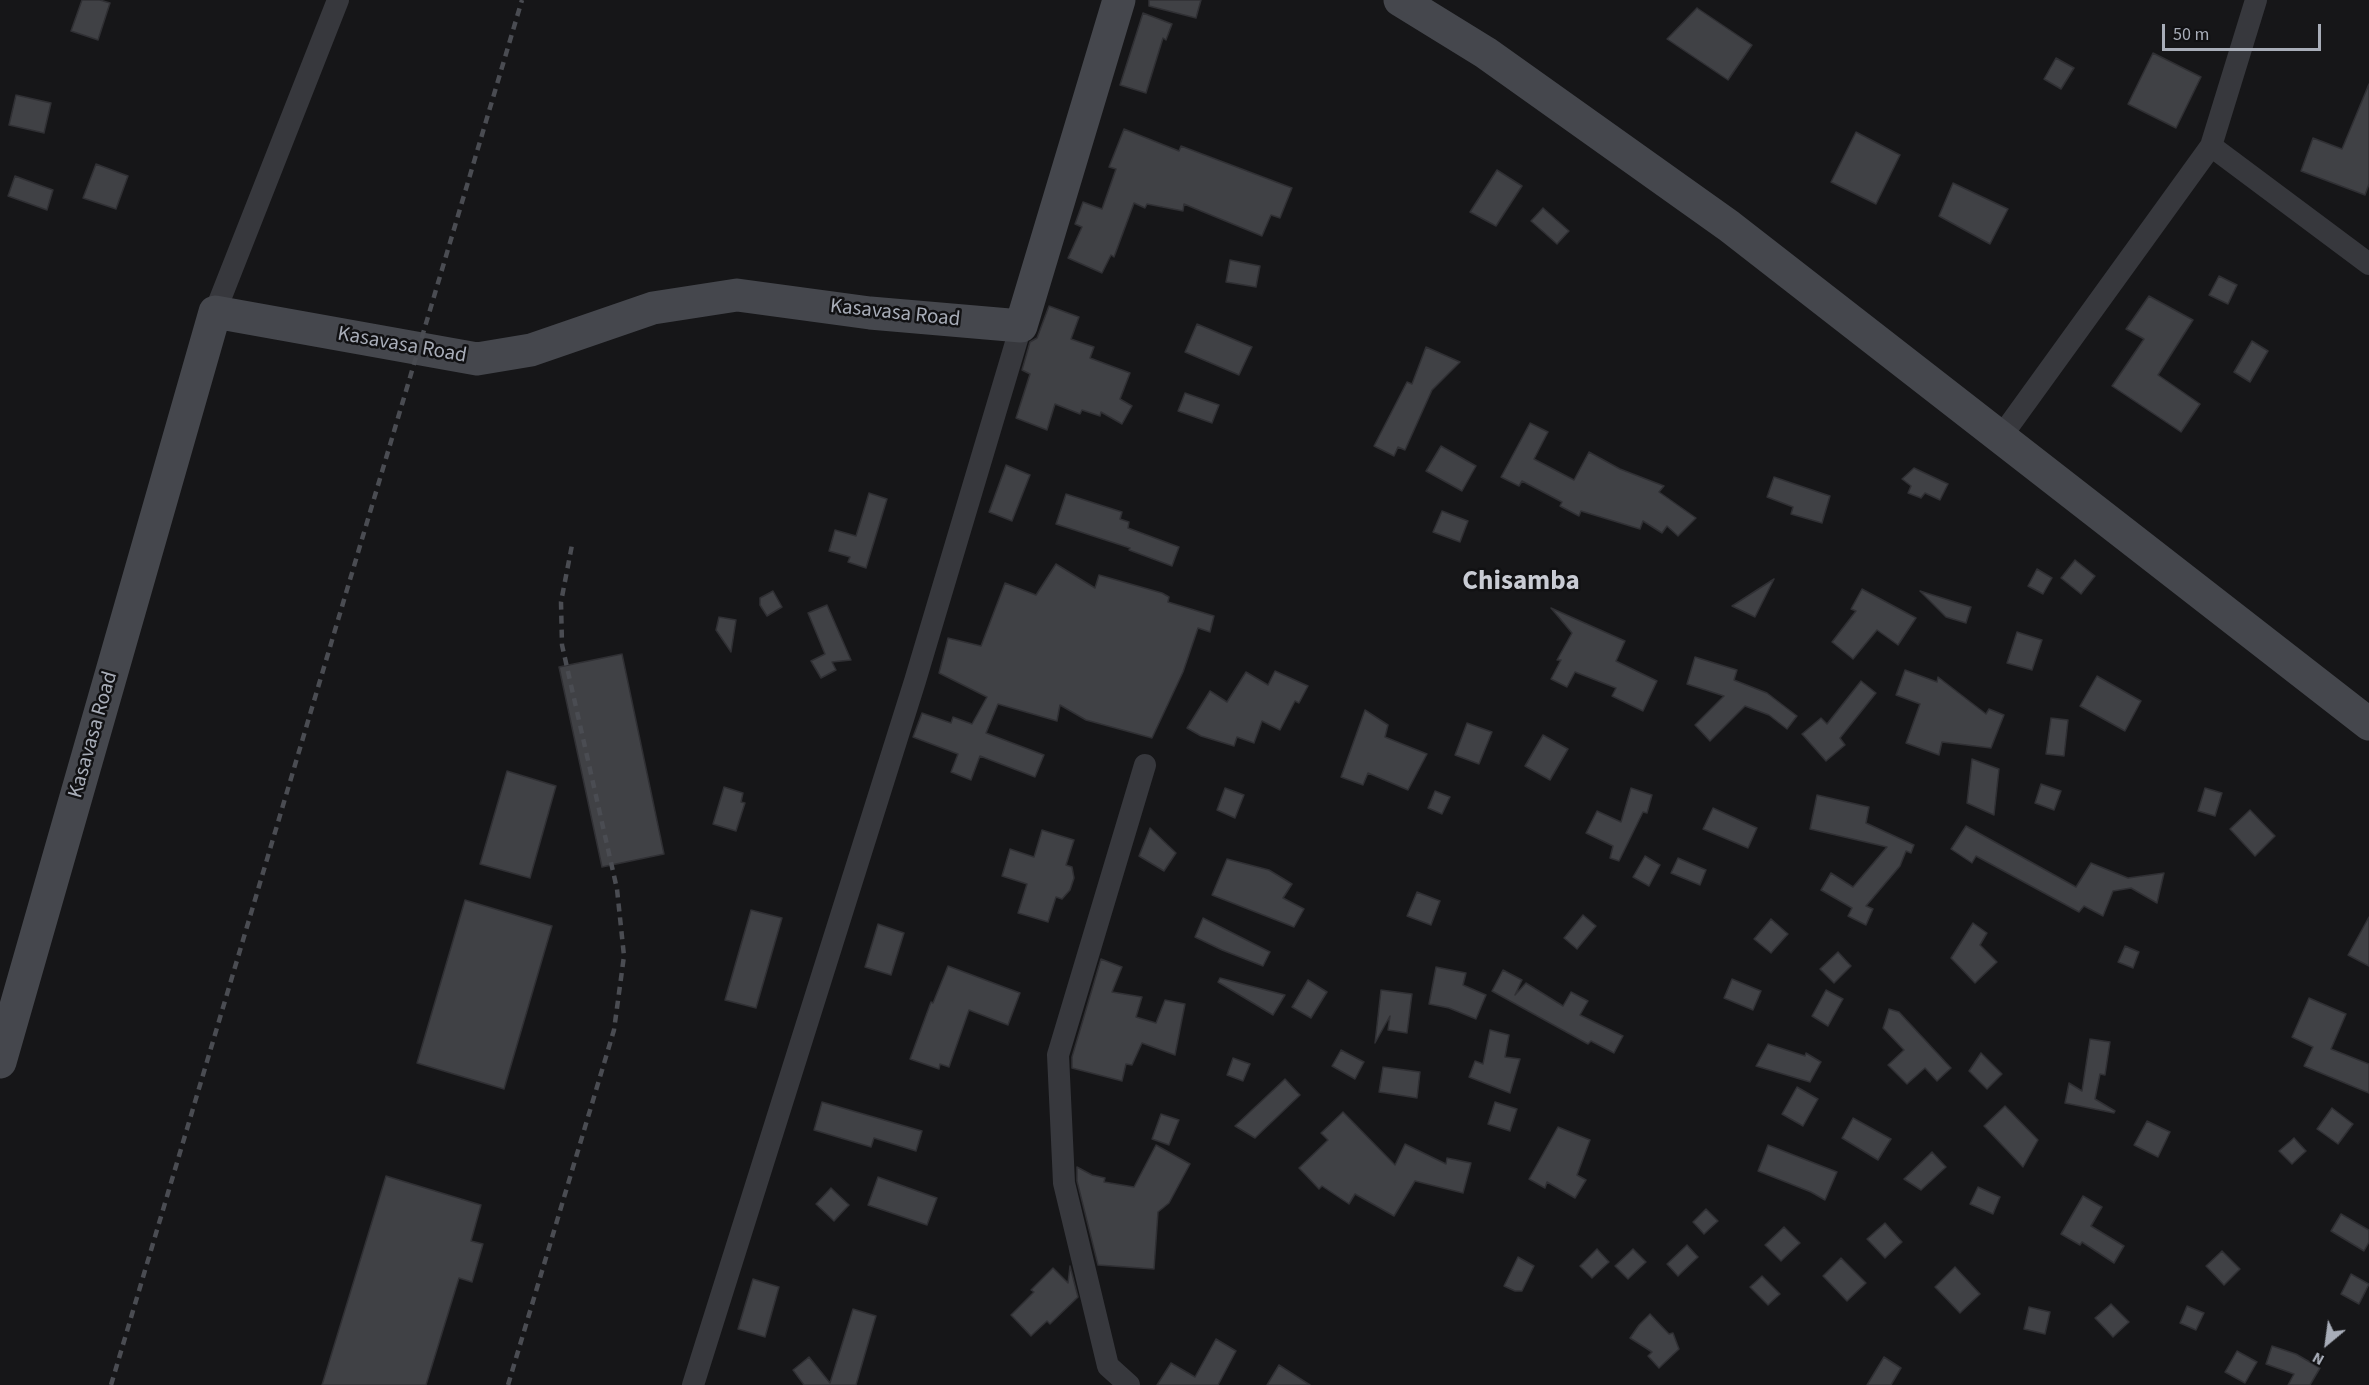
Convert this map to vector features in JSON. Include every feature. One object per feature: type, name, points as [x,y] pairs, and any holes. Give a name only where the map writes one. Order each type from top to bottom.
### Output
[{"type":"street","points":[[215,312],[338,0]]},
{"type":"street","points":[[693,1385],[915,681],[1119,0]]},
{"type":"street","points":[[1400,0],[1486,53],[1729,226],[2369,724]]},
{"type":"street","points":[[2000,438],[2211,146],[2256,0]]},
{"type":"street","points":[[2211,146],[2360,244],[2369,264]]},
{"type":"street","name":"Kasavasa Road","points":[[0,1062],[215,312],[477,360],[531,350],[653,308],[737,295],[870,313],[1021,326]]},
{"type":"street","points":[[1129,1385],[1108,1366],[1064,1183],[1058,1054],[1145,765]]},
{"type":"building","points":[[82,0],[100,0],[110,3],[98,40],[71,31]]},
{"type":"building","points":[[1149,0],[1201,0],[1196,18],[1149,6]]},
{"type":"building","points":[[1697,8],[1752,45],[1728,80],[1667,39]]},
{"type":"building","points":[[1143,13],[1172,24],[1166,40],[1163,38],[1146,93],[1120,85]]},
{"type":"building","points":[[2153,53],[2201,77],[2176,128],[2128,104]]},
{"type":"building","points":[[2056,58],[2074,68],[2061,89],[2044,79]]},
{"type":"building","points":[[2369,84],[2369,184],[2365,195],[2301,171],[2313,138],[2342,149]]},
{"type":"building","points":[[16,95],[51,103],[44,133],[9,125]]},
{"type":"building","points":[[1124,129],[1179,151],[1181,146],[1292,188],[1280,218],[1271,215],[1262,236],[1184,204],[1183,211],[1147,204],[1145,208],[1134,203],[1114,257],[1111,255],[1102,273],[1068,258],[1082,227],[1075,224],[1083,202],[1102,209],[1116,169],[1109,167]]},
{"type":"building","points":[[1856,132],[1900,155],[1876,204],[1831,182]]},
{"type":"building","points":[[96,164],[128,176],[116,209],[83,198]]},
{"type":"building","points":[[1497,170],[1522,186],[1496,226],[1470,212]]},
{"type":"building","points":[[15,176],[53,190],[47,210],[8,196]]},
{"type":"building","points":[[1953,183],[2008,209],[1990,244],[1939,216]]},
{"type":"building","points":[[1543,208],[1569,231],[1557,244],[1531,221]]},
{"type":"building","points":[[1230,260],[1260,266],[1256,287],[1226,282]]},
{"type":"building","points":[[2219,276],[2237,285],[2228,304],[2209,295]]},
{"type":"building","points":[[2149,296],[2193,320],[2158,375],[2200,404],[2181,432],[2112,386],[2144,339],[2126,329]]},
{"type":"building","points":[[1049,306],[1079,317],[1071,339],[1094,347],[1090,358],[1130,373],[1120,399],[1132,406],[1122,424],[1101,412],[1100,416],[1082,410],[1080,414],[1055,404],[1047,430],[1016,418],[1030,374],[1022,370],[1030,342],[1037,338]]},
{"type":"building","points":[[1197,324],[1252,347],[1239,375],[1185,352]]},
{"type":"building","points":[[2252,341],[2268,351],[2250,382],[2234,372]]},
{"type":"building","points":[[1426,347],[1460,362],[1432,390],[1405,450],[1398,447],[1394,456],[1374,446],[1407,382],[1412,384]]},
{"type":"building","points":[[1185,393],[1219,405],[1212,423],[1178,411]]},
{"type":"building","points":[[1530,423],[1548,432],[1534,459],[1574,480],[1589,452],[1620,469],[1664,486],[1659,492],[1696,518],[1678,536],[1667,526],[1662,533],[1643,521],[1640,529],[1581,511],[1579,516],[1560,506],[1562,502],[1522,481],[1519,486],[1501,477]]},
{"type":"building","points":[[1441,446],[1476,466],[1462,491],[1426,471]]},
{"type":"building","points":[[1006,465],[1030,475],[1012,521],[989,512]]},
{"type":"building","points":[[1914,468],[1948,484],[1940,500],[1925,493],[1921,498],[1908,493],[1911,486],[1902,479]]},
{"type":"building","points":[[1774,477],[1830,496],[1822,523],[1791,514],[1793,507],[1767,497]]},
{"type":"building","points":[[869,493],[887,499],[866,568],[848,562],[850,557],[829,551],[835,530],[856,536]]},
{"type":"building","points":[[1066,494],[1122,512],[1120,519],[1129,522],[1128,528],[1179,547],[1172,566],[1129,550],[1130,548],[1056,524]]},
{"type":"building","points":[[1442,511],[1468,521],[1460,542],[1433,532]]},
{"type":"building","points":[[2075,560],[2095,576],[2081,594],[2061,578]]},
{"type":"building","points":[[1056,564],[1095,588],[1099,575],[1162,593],[1169,597],[1168,602],[1214,616],[1210,632],[1198,628],[1183,672],[1152,738],[1086,720],[1060,705],[1057,721],[998,704],[986,733],[1044,755],[1035,777],[980,756],[971,780],[951,772],[958,754],[913,737],[922,713],[951,723],[953,717],[972,724],[987,697],[939,673],[948,638],[981,646],[1005,583],[1036,595]]},
{"type":"building","points":[[2037,569],[2052,578],[2043,594],[2028,586]]},
{"type":"building","points":[[1774,579],[1755,617],[1732,606]]},
{"type":"building","points":[[1862,589],[1916,618],[1898,645],[1877,630],[1853,659],[1832,642],[1856,611],[1851,609]]},
{"type":"building","points":[[773,591],[782,607],[767,616],[760,605],[760,598]]},
{"type":"building","points":[[1920,591],[1971,607],[1966,623],[1946,617]]},
{"type":"building","points":[[827,605],[851,660],[832,662],[836,670],[821,678],[811,661],[825,654],[808,613]]},
{"type":"building","points":[[1551,608],[1625,641],[1616,661],[1657,681],[1643,711],[1612,696],[1616,688],[1575,672],[1567,687],[1551,679],[1561,660],[1557,660],[1572,633]]},
{"type":"building","points":[[719,617],[736,620],[731,652],[716,630]]},
{"type":"building","points":[[2017,632],[2042,640],[2032,670],[2007,663]]},
{"type":"building","points":[[622,654],[664,854],[602,867],[559,667]]},
{"type":"building","points":[[1695,657],[1737,670],[1734,680],[1767,693],[1797,716],[1787,729],[1769,715],[1745,706],[1710,741],[1695,725],[1724,696],[1687,684]]},
{"type":"building","points":[[1905,670],[1937,682],[1938,677],[1986,714],[1989,709],[2004,715],[1991,748],[1942,742],[1939,755],[1906,743],[1920,704],[1896,695]]},
{"type":"building","points":[[1275,671],[1308,686],[1299,703],[1295,701],[1280,730],[1262,721],[1254,743],[1237,737],[1234,746],[1201,736],[1187,728],[1210,691],[1227,702],[1246,672],[1268,685]]},
{"type":"building","points":[[2097,676],[2141,701],[2125,731],[2080,706]]},
{"type":"building","points":[[1861,681],[1876,693],[1840,738],[1845,745],[1826,761],[1802,734],[1821,718],[1827,724]]},
{"type":"building","points":[[1365,710],[1388,725],[1385,737],[1427,754],[1408,790],[1368,773],[1363,785],[1341,777]]},
{"type":"building","points":[[2051,718],[2068,720],[2064,756],[2046,754]]},
{"type":"building","points":[[1467,723],[1492,732],[1479,764],[1455,755]]},
{"type":"building","points":[[1543,735],[1568,749],[1550,780],[1525,766]]},
{"type":"building","points":[[1972,759],[1999,769],[1994,815],[1967,803]]},
{"type":"building","points":[[507,771],[556,786],[530,878],[480,864]]},
{"type":"building","points":[[2041,784],[2061,791],[2054,810],[2035,803]]},
{"type":"building","points":[[724,787],[743,793],[741,802],[745,803],[736,831],[713,824]]},
{"type":"building","points":[[1225,788],[1244,795],[1235,818],[1217,810]]},
{"type":"building","points":[[1631,788],[1652,795],[1647,813],[1643,812],[1619,861],[1610,858],[1613,846],[1586,833],[1597,811],[1621,822]]},
{"type":"building","points":[[2205,788],[2222,793],[2215,816],[2198,811]]},
{"type":"building","points":[[1435,791],[1450,797],[1442,814],[1428,808]]},
{"type":"building","points":[[1817,795],[1869,807],[1866,823],[1914,845],[1911,853],[1906,851],[1900,866],[1866,906],[1873,909],[1866,925],[1848,916],[1852,908],[1821,890],[1831,873],[1853,887],[1887,847],[1810,829]]},
{"type":"building","points":[[1713,808],[1757,828],[1748,848],[1703,829]]},
{"type":"building","points":[[2250,810],[2275,836],[2255,856],[2230,829]]},
{"type":"building","points":[[1966,826],[2076,887],[2091,863],[2128,878],[2164,873],[2157,903],[2131,888],[2113,891],[2103,916],[2084,906],[2079,912],[1976,856],[1972,863],[1951,849]]},
{"type":"building","points":[[1150,828],[1176,853],[1164,871],[1139,856]]},
{"type":"building","points":[[1042,830],[1074,840],[1066,865],[1072,867],[1074,878],[1070,890],[1062,899],[1056,897],[1048,922],[1018,913],[1027,884],[1002,876],[1010,849],[1034,857]]},
{"type":"building","points":[[1645,856],[1660,865],[1649,886],[1633,877]]},
{"type":"building","points":[[1678,858],[1706,870],[1700,885],[1671,873]]},
{"type":"building","points":[[1227,859],[1269,870],[1292,884],[1283,898],[1304,909],[1294,927],[1212,895]]},
{"type":"building","points":[[1417,892],[1440,901],[1431,925],[1407,916]]},
{"type":"building","points":[[465,900],[552,926],[504,1089],[417,1063]]},
{"type":"building","points":[[751,910],[782,918],[756,1008],[725,1000]]},
{"type":"building","points":[[1583,915],[1596,926],[1577,949],[1564,938]]},
{"type":"building","points":[[2369,917],[2369,966],[2348,955]]},
{"type":"building","points":[[1203,918],[1270,952],[1263,966],[1195,937]]},
{"type":"building","points":[[1771,919],[1788,934],[1771,953],[1754,939]]},
{"type":"building","points":[[1973,923],[1987,933],[1980,945],[1997,962],[1975,983],[1951,958]]},
{"type":"building","points":[[878,924],[904,933],[891,975],[865,967]]},
{"type":"building","points":[[2125,946],[2139,952],[2133,968],[2118,962]]},
{"type":"building","points":[[1838,952],[1851,966],[1834,983],[1820,969]]},
{"type":"building","points":[[1101,959],[1122,967],[1112,992],[1142,997],[1136,1017],[1156,1023],[1165,1000],[1185,1004],[1175,1055],[1142,1043],[1132,1065],[1126,1064],[1122,1081],[1072,1068],[1072,1057]]},
{"type":"building","points":[[948,966],[1020,993],[1008,1025],[969,1010],[949,1067],[940,1064],[939,1069],[910,1059],[931,1002],[933,1003]]},
{"type":"building","points":[[1436,967],[1466,973],[1463,985],[1486,995],[1476,1019],[1449,1008],[1429,1004]]},
{"type":"building","points":[[1503,970],[1522,980],[1515,995],[1526,983],[1563,1006],[1571,992],[1588,1001],[1580,1015],[1623,1036],[1614,1053],[1591,1041],[1588,1044],[1492,991]]},
{"type":"building","points":[[1220,978],[1285,995],[1273,1015],[1218,982]]},
{"type":"building","points":[[1732,979],[1761,991],[1753,1010],[1724,998]]},
{"type":"building","points":[[1308,980],[1327,992],[1311,1018],[1292,1007]]},
{"type":"building","points":[[1381,990],[1412,994],[1407,1033],[1388,1030],[1390,1016],[1375,1043]]},
{"type":"building","points":[[1826,990],[1843,999],[1828,1026],[1812,1016]]},
{"type":"building","points":[[2309,998],[2346,1014],[2331,1049],[2369,1064],[2369,1093],[2304,1066],[2313,1047],[2292,1037]]},
{"type":"building","points":[[1889,1009],[1899,1012],[1951,1068],[1937,1081],[1925,1068],[1907,1084],[1888,1065],[1904,1050],[1883,1028]]},
{"type":"building","points":[[1490,1030],[1509,1035],[1505,1057],[1520,1059],[1510,1093],[1469,1077],[1475,1061],[1483,1064]]},
{"type":"building","points":[[2090,1039],[2110,1042],[2105,1075],[2100,1074],[2095,1099],[2115,1111],[2114,1113],[2065,1103],[2069,1083],[2082,1091]]},
{"type":"building","points":[[1768,1044],[1805,1056],[1806,1053],[1821,1062],[1810,1082],[1756,1066]]},
{"type":"building","points":[[1341,1050],[1364,1062],[1355,1079],[1332,1066]]},
{"type":"building","points":[[1981,1053],[2002,1074],[1987,1089],[1969,1071]]},
{"type":"building","points":[[1233,1058],[1250,1064],[1243,1081],[1227,1075]]},
{"type":"building","points":[[1383,1067],[1420,1072],[1417,1098],[1379,1092]]},
{"type":"building","points":[[1285,1079],[1300,1095],[1255,1138],[1235,1126]]},
{"type":"building","points":[[1797,1087],[1818,1099],[1803,1126],[1782,1114]]},
{"type":"building","points":[[822,1102],[922,1131],[916,1151],[874,1138],[871,1147],[814,1130]]},
{"type":"building","points":[[1495,1102],[1517,1109],[1510,1131],[1488,1124]]},
{"type":"building","points":[[2005,1106],[2038,1140],[2023,1167],[1984,1126]]},
{"type":"building","points":[[2332,1108],[2353,1124],[2338,1144],[2317,1129]]},
{"type":"building","points":[[1343,1112],[1395,1165],[1405,1144],[1446,1164],[1447,1158],[1471,1163],[1463,1193],[1415,1181],[1394,1216],[1355,1194],[1349,1204],[1322,1186],[1319,1189],[1299,1168],[1328,1140],[1321,1133]]},
{"type":"building","points":[[1161,1114],[1179,1120],[1169,1145],[1152,1139]]},
{"type":"building","points":[[1853,1118],[1891,1139],[1878,1160],[1842,1138]]},
{"type":"building","points":[[2147,1121],[2170,1132],[2158,1157],[2134,1145]]},
{"type":"building","points":[[1558,1127],[1590,1140],[1577,1175],[1586,1180],[1575,1198],[1547,1182],[1545,1188],[1529,1179]]},
{"type":"building","points":[[2294,1138],[2306,1151],[2292,1164],[2279,1151]]},
{"type":"building","points":[[1156,1145],[1190,1164],[1169,1203],[1158,1212],[1154,1269],[1098,1265],[1077,1181],[1077,1167],[1092,1175],[1105,1178],[1104,1182],[1134,1187]]},
{"type":"building","points":[[1768,1145],[1837,1172],[1825,1200],[1758,1171]]},
{"type":"building","points":[[1932,1152],[1946,1167],[1921,1190],[1904,1179]]},
{"type":"building","points":[[386,1176],[481,1205],[471,1241],[483,1244],[472,1282],[459,1278],[426,1385],[322,1385]]},
{"type":"building","points":[[878,1177],[937,1198],[927,1225],[868,1205]]},
{"type":"building","points":[[1978,1187],[2000,1197],[1993,1214],[1970,1204]]},
{"type":"building","points":[[831,1188],[849,1205],[834,1221],[816,1204]]},
{"type":"building","points":[[2083,1196],[2102,1207],[2091,1226],[2124,1246],[2114,1263],[2082,1242],[2080,1245],[2061,1234]]},
{"type":"building","points":[[1706,1209],[1718,1221],[1704,1234],[1693,1222]]},
{"type":"building","points":[[2341,1214],[2369,1230],[2369,1242],[2364,1251],[2331,1231]]},
{"type":"building","points":[[1885,1223],[1902,1242],[1885,1258],[1867,1239]]},
{"type":"building","points":[[1784,1227],[1800,1243],[1781,1261],[1765,1245]]},
{"type":"building","points":[[1687,1245],[1698,1257],[1678,1276],[1667,1264]]},
{"type":"building","points":[[1597,1249],[1609,1262],[1592,1278],[1580,1266]]},
{"type":"building","points":[[1633,1249],[1646,1262],[1628,1279],[1615,1266]]},
{"type":"building","points":[[2222,1251],[2240,1269],[2224,1285],[2206,1266]]},
{"type":"building","points":[[1518,1257],[1534,1266],[1522,1291],[1515,1291],[1504,1286]]},
{"type":"building","points":[[1841,1258],[1866,1283],[1847,1301],[1823,1276]]},
{"type":"building","points":[[1070,1266],[1078,1297],[1050,1324],[1047,1321],[1031,1336],[1011,1315],[1034,1292],[1031,1290],[1053,1268],[1068,1283]]},
{"type":"building","points":[[1955,1267],[1980,1294],[1960,1313],[1935,1287]]},
{"type":"building","points":[[2351,1274],[2369,1284],[2359,1304],[2341,1294]]},
{"type":"building","points":[[1762,1276],[1780,1294],[1768,1305],[1750,1287]]},
{"type":"building","points":[[753,1279],[779,1287],[765,1337],[738,1329]]},
{"type":"building","points":[[2111,1304],[2129,1322],[2113,1337],[2095,1318]]},
{"type":"building","points":[[2187,1306],[2204,1313],[2196,1330],[2180,1323]]},
{"type":"building","points":[[2029,1307],[2050,1312],[2045,1334],[2024,1329]]},
{"type":"building","points":[[853,1309],[876,1316],[856,1385],[804,1385],[793,1370],[809,1357],[830,1383]]},
{"type":"building","points":[[1650,1314],[1669,1334],[1673,1333],[1679,1349],[1659,1368],[1648,1356],[1652,1352],[1630,1338]]},
{"type":"building","points":[[1216,1339],[1236,1351],[1218,1385],[1157,1385],[1171,1363],[1195,1377]]},
{"type":"building","points":[[2272,1346],[2296,1354],[2320,1368],[2310,1385],[2288,1385],[2294,1374],[2266,1364]]},
{"type":"building","points":[[2237,1351],[2257,1362],[2245,1383],[2225,1372]]},
{"type":"building","points":[[1884,1357],[1901,1368],[1891,1385],[1867,1385]]},
{"type":"building","points":[[1279,1365],[1310,1385],[1267,1385]]},
{"type":"railway","points":[[111,1385],[522,0]]},
{"type":"railway","points":[[508,1385],[614,1030],[624,956],[617,889],[562,645],[561,602],[572,545]]},
{"type":"district","name":"Chisamba","points":[[1521,583]]}]
